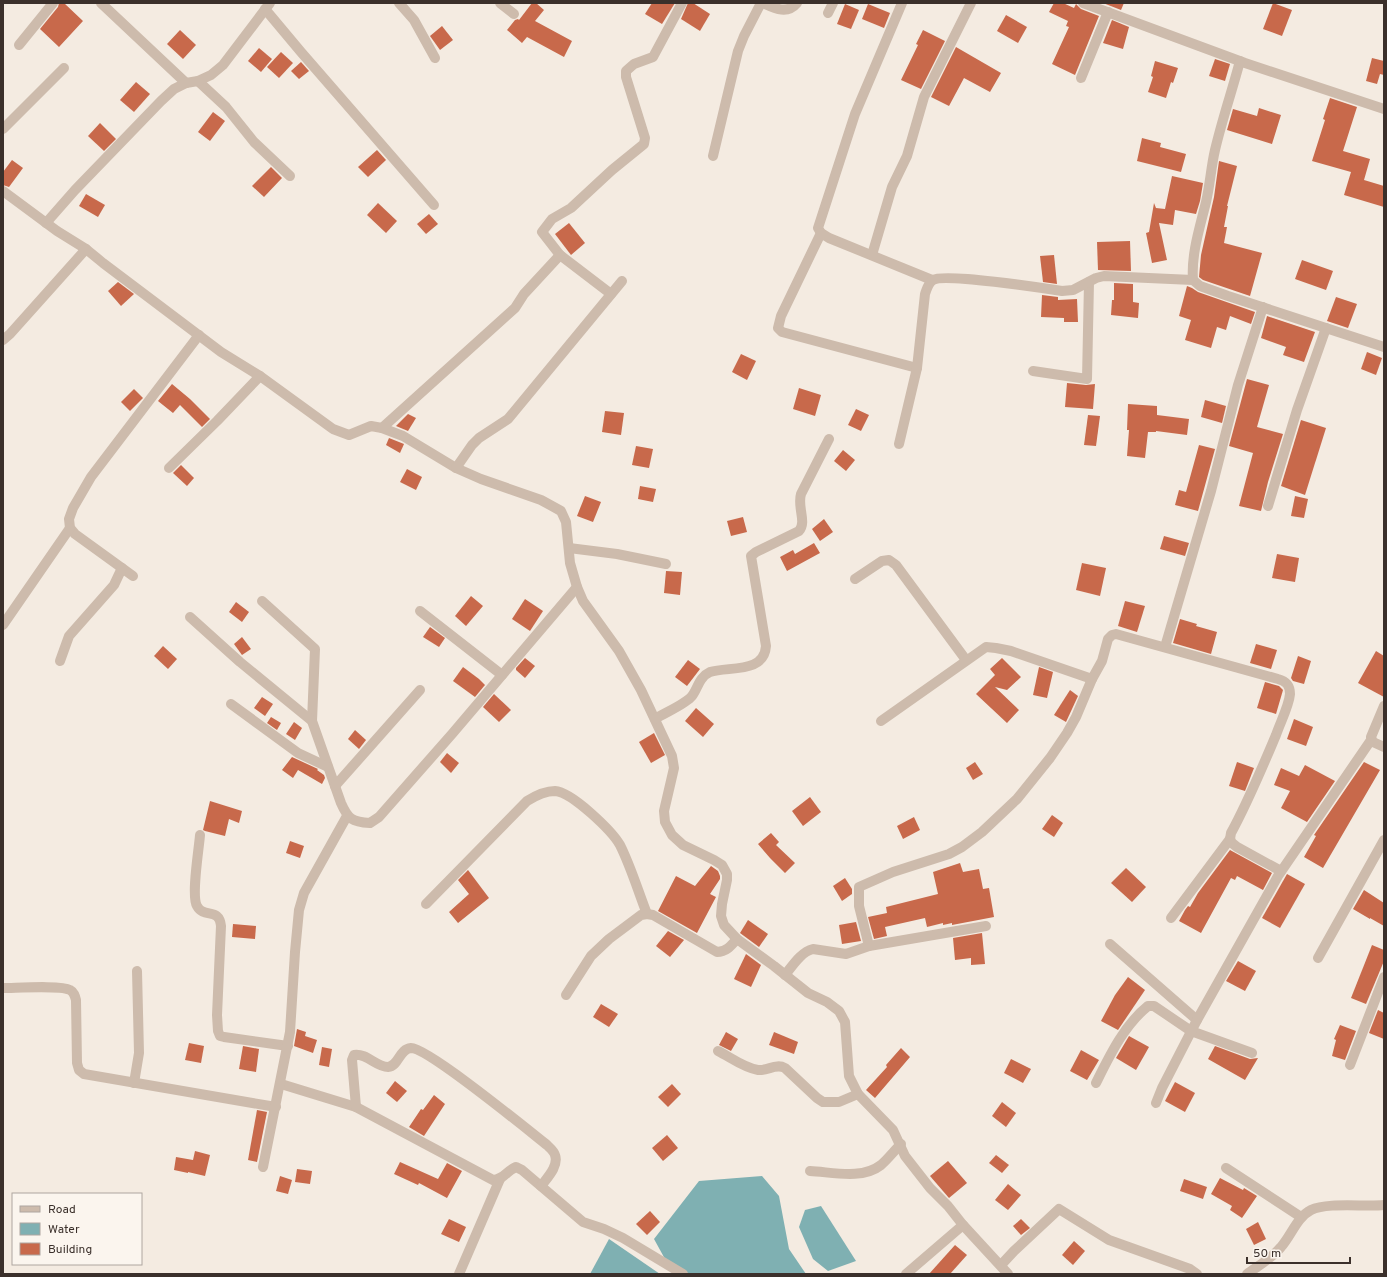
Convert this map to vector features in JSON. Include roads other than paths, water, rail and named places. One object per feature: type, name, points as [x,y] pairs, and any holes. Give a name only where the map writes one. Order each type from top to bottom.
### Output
[{"type":"street","points":[[18,45],[53,3]]},
{"type":"street","points":[[101,3],[186,83]]},
{"type":"street","points":[[399,3],[414,20],[435,58]]},
{"type":"street","points":[[500,3],[514,14]]},
{"type":"street","points":[[611,294],[560,255],[542,232],[552,219],[571,208],[612,170],[644,144],[645,138],[626,77],[626,71],[634,64],[653,57],[682,3]]},
{"type":"street","points":[[713,156],[738,51],[744,36],[762,3],[779,10],[788,10],[797,3]]},
{"type":"street","points":[[828,13],[833,3]]},
{"type":"street","points":[[902,3],[855,114],[820,220],[818,228],[821,233],[932,280],[940,278],[963,278],[1062,290],[1073,290],[1096,278],[1104,276],[1193,280],[1200,286],[1384,347]]},
{"type":"street","points":[[872,255],[892,186],[907,156],[924,97],[971,3]]},
{"type":"street","points":[[1083,3],[1102,8],[1240,61],[1384,109]]},
{"type":"street","points":[[46,223],[75,190],[174,89],[186,83],[198,81],[212,75],[223,65],[267,6],[301,52],[434,205]]},
{"type":"street","points":[[1081,78],[1102,8]]},
{"type":"street","points":[[1193,280],[1192,270],[1214,152],[1240,61]]},
{"type":"street","points":[[3,129],[64,68]]},
{"type":"street","points":[[198,81],[226,107],[254,142],[290,176]]},
{"type":"street","points":[[3,191],[46,223],[86,249],[199,335],[234,360],[260,376],[333,429],[349,435],[371,426],[382,428],[403,436],[456,468],[487,481],[541,500],[561,511],[566,522],[570,548],[570,563],[583,601],[619,651],[641,690],[672,756],[674,768],[664,811],[665,822],[672,835],[683,845],[722,865],[727,874],[721,916],[724,925],[737,939],[785,975],[808,992],[827,1002],[839,1011],[844,1022],[849,1076],[858,1094],[894,1130],[905,1156],[915,1170],[1008,1274]]},
{"type":"street","points":[[821,233],[781,316],[778,328],[782,332],[917,368]]},
{"type":"street","points":[[3,340],[86,249]]},
{"type":"street","points":[[382,428],[515,308],[524,294],[560,255]]},
{"type":"street","points":[[899,444],[917,368],[925,294],[932,280]]},
{"type":"street","points":[[456,468],[472,445],[479,438],[508,419],[622,281]]},
{"type":"street","points":[[1033,371],[1087,379],[1089,282]]},
{"type":"street","points":[[1165,646],[1211,491],[1238,385],[1263,307]]},
{"type":"street","points":[[1268,506],[1297,410],[1326,328]]},
{"type":"street","points":[[133,576],[75,534],[70,528],[69,519],[73,508],[91,477],[199,335]]},
{"type":"street","points":[[169,468],[260,376]]},
{"type":"street","points":[[654,719],[691,698],[703,676],[711,672],[752,665],[762,659],[765,654],[766,646],[751,556],[756,552],[799,532],[803,521],[799,501],[801,494],[829,439]]},
{"type":"street","points":[[3,625],[70,528]]},
{"type":"street","points":[[570,548],[617,554],[666,564]]},
{"type":"street","points":[[855,580],[882,561],[889,560],[896,565],[966,660]]},
{"type":"street","points":[[60,661],[69,636],[114,585],[122,568]]},
{"type":"street","points":[[262,601],[315,649],[312,721],[347,816],[354,821],[370,824],[379,817],[433,757],[577,587]]},
{"type":"street","points":[[420,611],[502,675]]},
{"type":"street","points":[[190,617],[240,662],[312,721]]},
{"type":"street","points":[[868,946],[859,906],[859,887],[893,872],[949,854],[962,848],[982,832],[1017,799],[1050,758],[1067,733],[1102,661],[1108,639],[1112,635],[1116,634],[1165,646],[1208,660],[1278,678],[1285,681],[1289,685],[1290,693],[1278,729],[1252,792],[1231,833],[1230,839],[1171,918]]},
{"type":"street","points":[[881,721],[986,647],[1011,651],[1092,679]]},
{"type":"street","points":[[335,786],[420,690]]},
{"type":"street","points":[[231,704],[298,753],[328,767]]},
{"type":"street","points":[[1156,1103],[1196,1020],[1281,872],[1371,740],[1372,733],[1384,706]]},
{"type":"street","points":[[1371,740],[1372,742],[1384,747]]},
{"type":"street","points":[[426,904],[527,801],[534,796],[555,791],[574,799],[613,835],[624,855],[647,914]]},
{"type":"street","points":[[263,1166],[288,1046],[292,1016],[295,952],[301,903],[304,893],[347,816]]},
{"type":"street","points":[[200,835],[195,885],[195,902],[198,908],[202,911],[217,915],[220,919],[221,926],[217,1015],[218,1031],[220,1036],[288,1046]]},
{"type":"street","points":[[1230,839],[1237,847],[1281,872]]},
{"type":"street","points":[[1318,958],[1384,840]]},
{"type":"street","points":[[566,994],[591,956],[609,939],[641,915],[653,915],[717,952],[722,952],[737,939]]},
{"type":"street","points":[[785,975],[799,958],[813,948],[846,954],[868,946],[986,926]]},
{"type":"street","points":[[1110,944],[1196,1020]]},
{"type":"street","points":[[134,1083],[139,1053],[137,972]]},
{"type":"street","points":[[1350,1065],[1381,992],[1384,977]]},
{"type":"street","points":[[3,988],[59,988],[69,990],[74,993],[76,1000],[77,1063],[79,1070],[84,1074],[276,1107]]},
{"type":"street","points":[[1096,1083],[1112,1051],[1134,1020],[1148,1006],[1154,1006],[1191,1031],[1252,1053]]},
{"type":"street","points":[[356,1107],[352,1060],[354,1055],[359,1054],[386,1067],[392,1066],[406,1049],[416,1049],[440,1063],[458,1076],[547,1145],[555,1154],[556,1162],[541,1186]]},
{"type":"street","points":[[718,1051],[746,1066],[758,1070],[780,1066],[785,1068],[816,1098],[823,1102],[839,1102],[858,1094]]},
{"type":"street","points":[[281,1084],[356,1107],[485,1176],[493,1180],[500,1179]]},
{"type":"street","points":[[810,1171],[852,1174],[873,1170],[901,1144]]},
{"type":"street","points":[[459,1274],[500,1179],[516,1167],[522,1170],[583,1222],[604,1229],[623,1238],[684,1274]]},
{"type":"street","points":[[1226,1168],[1302,1217]]},
{"type":"street","points":[[1247,1274],[1279,1249],[1302,1217],[1312,1210],[1325,1206],[1384,1205]]},
{"type":"street","points":[[1001,1265],[1014,1250],[1059,1209],[1109,1240],[1190,1269],[1197,1274]]},
{"type":"street","points":[[906,1274],[963,1225]]},
{"type":"water","points":[[762,1176],[779,1196],[789,1249],[806,1274],[689,1274],[665,1259],[654,1239],[699,1181]]},
{"type":"water","points":[[821,1206],[856,1261],[828,1271],[813,1259],[799,1227],[805,1210]]},
{"type":"water","points":[[609,1239],[660,1274],[590,1274]]}]
